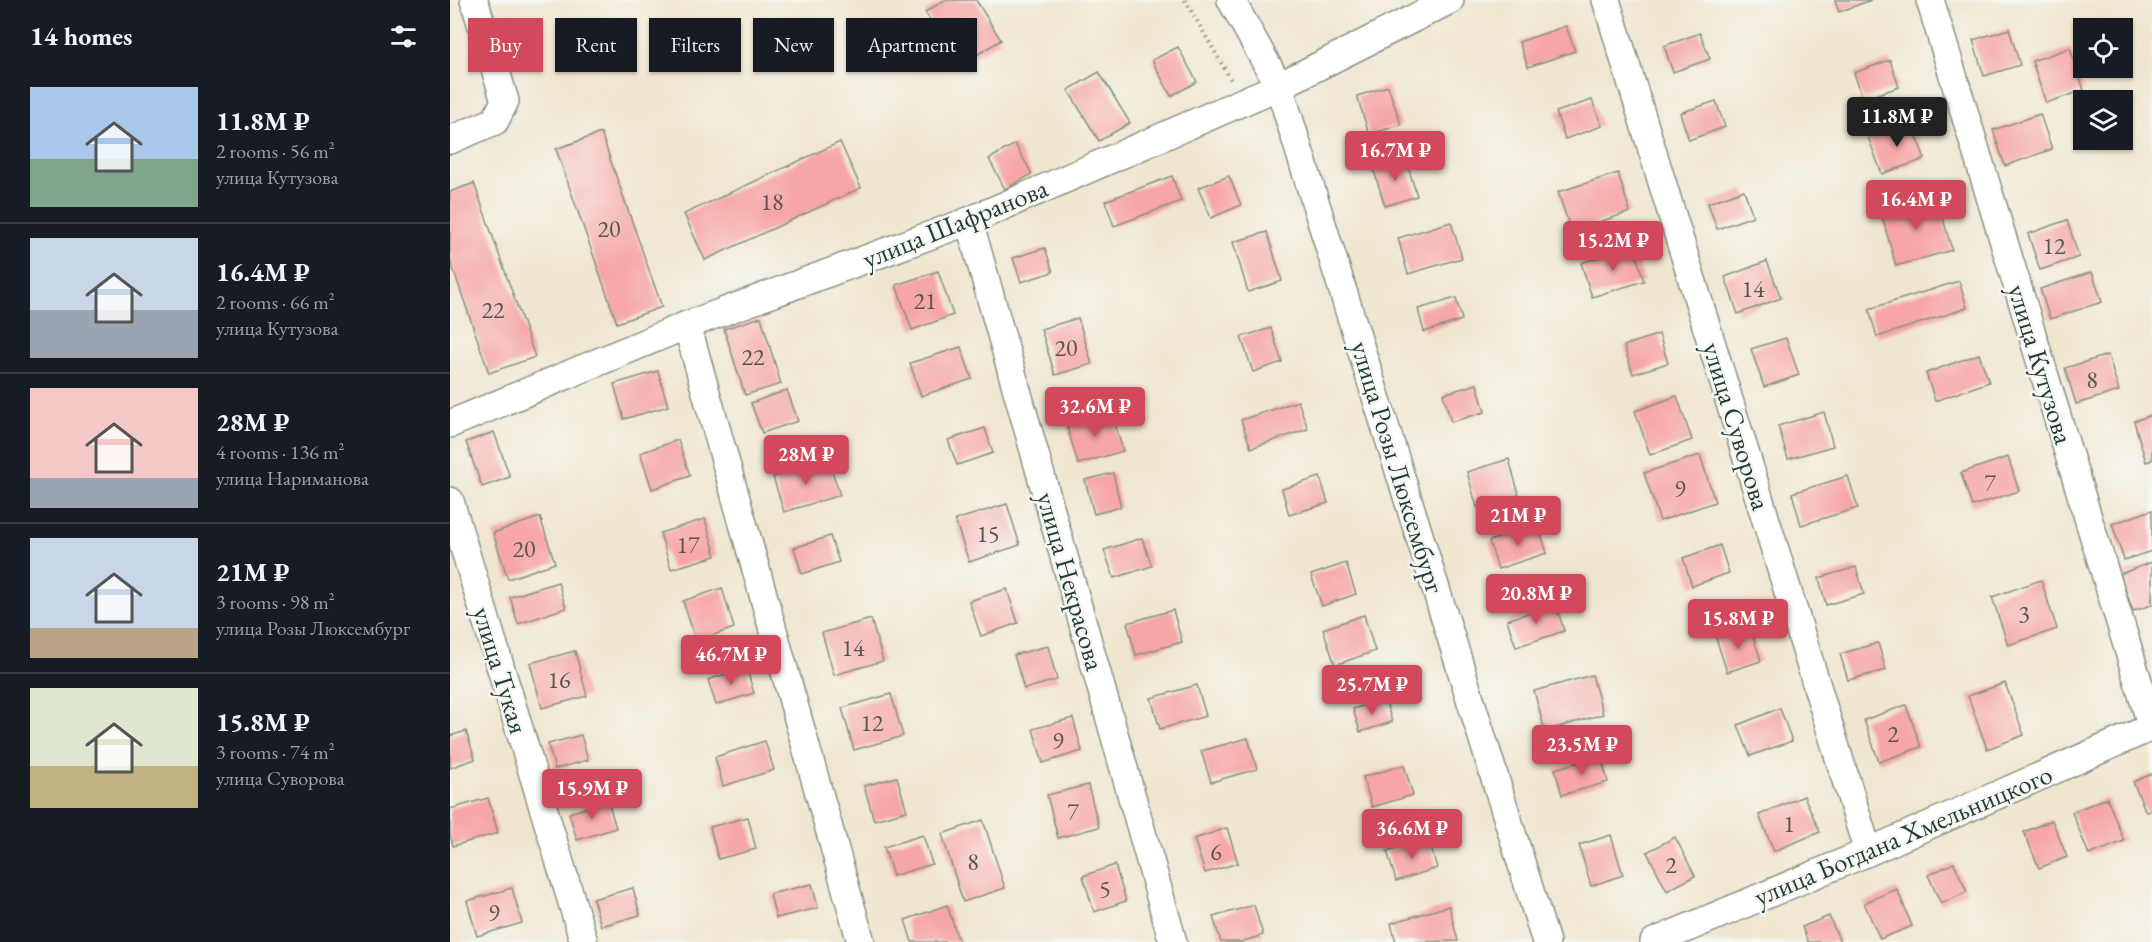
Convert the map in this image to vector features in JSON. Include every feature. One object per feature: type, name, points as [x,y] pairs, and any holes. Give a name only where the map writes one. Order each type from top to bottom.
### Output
[{"type":"street","points":[[450,140],[495,121],[505,101],[474,0]]},
{"type":"street","name":"улица Розы Люксембург","points":[[1231,0],[1279,86],[1546,942]]},
{"type":"street","name":"улица Шафранова","points":[[450,424],[687,325],[969,221],[1279,86],[1450,0]]},
{"type":"street","name":"улица Суворова","points":[[1606,0],[1868,852]]},
{"type":"street","name":"улица Кутузова","points":[[1930,0],[2152,727]]},
{"type":"street","name":"улица Некрасова","points":[[969,221],[1173,942]]},
{"type":"street","points":[[687,325],[861,942]]},
{"type":"street","name":"улица Тукая","points":[[450,501],[584,942]]},
{"type":"street","name":"улица Богдана Хмельницкого","points":[[1654,942],[1868,852],[2152,727]]},
{"type":"path","points":[[1185,0],[1244,101]]},
{"type":"building","points":[[945,0],[976,0],[1001,40],[977,55],[977,18],[929,18],[925,12]]},
{"type":"building","points":[[1835,0],[1871,0],[1839,12]]},
{"type":"building","points":[[1566,26],[1575,51],[1528,67],[1519,42]]},
{"type":"building","points":[[2009,29],[2020,65],[1984,76],[1973,40]]},
{"type":"building","points":[[1700,33],[1710,59],[1673,72],[1664,46]]},
{"type":"building","points":[[1178,47],[1197,82],[1171,96],[1152,60]]},
{"type":"building","points":[[2070,48],[2073,57],[2073,78],[2080,78],[2084,90],[2073,90],[2073,94],[2046,103],[2032,61]]},
{"type":"building","points":[[1890,60],[1899,87],[1863,99],[1854,73]]},
{"type":"building","points":[[1099,72],[1130,123],[1099,141],[1068,90]]},
{"type":"building","points":[[1388,86],[1401,125],[1369,134],[1357,96]]},
{"type":"building","points":[[1592,100],[1602,126],[1565,139],[1556,112]]},
{"type":"building","points":[[1716,101],[1725,127],[1689,140],[1680,113]]},
{"type":"building","points":[[2040,114],[2052,149],[2005,166],[1993,130]]},
{"type":"building","points":[[1911,121],[1925,159],[1882,174],[1868,137]]},
{"type":"building","points":[[601,133],[662,307],[617,323],[556,149]]},
{"type":"building","points":[[840,142],[861,188],[705,260],[684,214]]},
{"type":"building","points":[[1015,144],[1032,174],[1005,189],[989,159]]},
{"type":"building","points":[[1405,157],[1417,196],[1385,206],[1373,168]]},
{"type":"building","points":[[1618,173],[1630,212],[1571,231],[1558,192]]},
{"type":"building","points":[[1172,176],[1181,201],[1114,226],[1105,201]]},
{"type":"building","points":[[1229,176],[1241,205],[1211,218],[1198,188]]},
{"type":"building","points":[[474,183],[535,357],[489,373],[450,260],[450,192]]},
{"type":"building","points":[[1744,190],[1753,216],[1717,229],[1708,203]]},
{"type":"building","points":[[1937,197],[1952,250],[1896,266],[1881,213]]},
{"type":"building","points":[[2067,220],[2079,257],[2040,270],[2028,234]]},
{"type":"building","points":[[1451,222],[1462,258],[1408,274],[1398,238]]},
{"type":"building","points":[[1267,232],[1282,281],[1248,292],[1233,242]]},
{"type":"building","points":[[1634,247],[1644,281],[1592,297],[1581,263]]},
{"type":"building","points":[[1045,248],[1053,272],[1021,282],[1013,258]]},
{"type":"building","points":[[1767,261],[1781,298],[1738,314],[1725,277]]},
{"type":"building","points":[[938,271],[953,315],[912,330],[896,285]]},
{"type":"building","points":[[2092,272],[2102,302],[2050,319],[2040,289]]},
{"type":"building","points":[[1959,281],[1967,308],[1877,337],[1869,309]]},
{"type":"building","points":[[1456,298],[1462,320],[1424,332],[1418,309]]},
{"type":"building","points":[[761,317],[781,384],[745,395],[724,329]]},
{"type":"building","points":[[1078,318],[1092,364],[1055,375],[1041,329]]},
{"type":"building","points":[[1271,328],[1282,362],[1253,372],[1241,337]]},
{"type":"building","points":[[1659,334],[1668,363],[1633,374],[1624,346]]},
{"type":"building","points":[[1786,338],[1799,375],[1764,387],[1751,349]]},
{"type":"building","points":[[961,347],[972,379],[921,396],[910,363]]},
{"type":"building","points":[[1979,354],[1989,382],[1935,401],[1926,373]]},
{"type":"building","points":[[2108,355],[2119,391],[2076,404],[2065,368]]},
{"type":"building","points":[[658,371],[668,406],[624,419],[614,384]]},
{"type":"building","points":[[1477,384],[1485,412],[1451,422],[1443,394]]},
{"type":"building","points":[[787,390],[798,421],[762,433],[751,403]]},
{"type":"building","points":[[1677,396],[1692,440],[1650,455],[1635,411]]},
{"type":"building","points":[[1298,401],[1308,429],[1251,448],[1241,420]]},
{"type":"building","points":[[1824,412],[1833,446],[1788,459],[1778,426]]},
{"type":"building","points":[[1112,413],[1123,451],[1078,464],[1067,426]]},
{"type":"building","points":[[2152,415],[2152,460],[2146,462],[2134,421]]},
{"type":"building","points":[[985,428],[993,453],[957,465],[948,440]]},
{"type":"building","points":[[494,432],[510,477],[482,487],[466,442]]},
{"type":"building","points":[[678,440],[690,476],[652,489],[640,453]]},
{"type":"building","points":[[1700,455],[1715,502],[1660,521],[1644,473]]},
{"type":"building","points":[[2008,457],[2019,491],[1972,506],[1961,473]]},
{"type":"building","points":[[828,459],[840,495],[784,512],[773,477]]},
{"type":"building","points":[[1509,459],[1519,495],[1477,507],[1467,472]]},
{"type":"building","points":[[1113,473],[1121,507],[1094,514],[1085,480]]},
{"type":"building","points":[[1848,476],[1858,508],[1801,525],[1792,493]]},
{"type":"building","points":[[1320,477],[1328,503],[1289,515],[1282,489]]},
{"type":"building","points":[[1007,504],[1020,545],[969,562],[955,520]]},
{"type":"building","points":[[2152,510],[2152,551],[2124,560],[2112,524]]},
{"type":"building","points":[[540,517],[555,563],[508,579],[493,533]]},
{"type":"building","points":[[705,519],[716,556],[671,569],[660,533]]},
{"type":"building","points":[[1538,525],[1547,553],[1498,569],[1489,541]]},
{"type":"building","points":[[830,536],[839,562],[802,574],[794,548]]},
{"type":"building","points":[[1142,538],[1152,566],[1114,578],[1104,550]]},
{"type":"building","points":[[1720,545],[1729,573],[1692,586],[1683,558]]},
{"type":"building","points":[[2152,562],[2152,605],[2133,611],[2120,574]]},
{"type":"building","points":[[1346,563],[1356,594],[1322,606],[1311,575]]},
{"type":"building","points":[[1856,567],[1864,594],[1826,605],[1819,578]]},
{"type":"building","points":[[2041,580],[2057,629],[2008,645],[1992,597]]},
{"type":"building","points":[[558,582],[566,608],[518,624],[510,597]]},
{"type":"building","points":[[722,588],[734,628],[696,641],[683,601]]},
{"type":"building","points":[[1007,589],[1018,623],[981,636],[969,601]]},
{"type":"building","points":[[1556,604],[1564,631],[1516,647],[1507,620]]},
{"type":"building","points":[[1173,610],[1182,642],[1136,655],[1127,623]]},
{"type":"building","points":[[1364,615],[1375,651],[1335,665],[1323,629]]},
{"type":"building","points":[[871,619],[883,661],[834,675],[822,633]]},
{"type":"building","points":[[1750,627],[1761,661],[1727,672],[1716,638]]},
{"type":"building","points":[[1878,643],[1886,670],[1848,680],[1840,654]]},
{"type":"building","points":[[1048,646],[1057,680],[1024,689],[1014,655]]},
{"type":"building","points":[[575,651],[587,696],[542,708],[530,663]]},
{"type":"building","points":[[746,667],[754,693],[716,705],[708,680]]},
{"type":"building","points":[[1592,675],[1603,714],[1545,731],[1534,691]]},
{"type":"building","points":[[2005,683],[2024,735],[1987,749],[1968,696]]},
{"type":"building","points":[[1197,685],[1206,716],[1160,729],[1151,698]]},
{"type":"building","points":[[891,694],[903,736],[854,750],[842,708]]},
{"type":"building","points":[[1385,699],[1392,722],[1360,732],[1353,709]]},
{"type":"building","points":[[1906,705],[1921,747],[1879,762],[1864,720]]},
{"type":"building","points":[[1780,708],[1792,741],[1750,756],[1738,725]]},
{"type":"building","points":[[1073,718],[1082,751],[1043,763],[1033,729]]},
{"type":"building","points":[[466,731],[475,759],[450,768],[450,736]]},
{"type":"building","points":[[581,735],[588,760],[555,769],[548,744]]},
{"type":"building","points":[[1248,738],[1257,769],[1211,782],[1201,751]]},
{"type":"building","points":[[765,741],[774,770],[723,786],[715,757]]},
{"type":"building","points":[[1601,756],[1608,782],[1562,795],[1555,769]]},
{"type":"building","points":[[1404,765],[1413,795],[1372,807],[1363,777]]},
{"type":"building","points":[[2152,774],[2152,810],[2146,812],[2133,782]]},
{"type":"building","points":[[897,777],[907,811],[874,820],[864,786]]},
{"type":"building","points":[[1088,785],[1099,827],[1058,838],[1047,795]]},
{"type":"building","points":[[1804,796],[1820,832],[1774,851],[1759,815]]},
{"type":"building","points":[[488,798],[498,833],[453,846],[450,834],[450,809]]},
{"type":"building","points":[[2107,798],[2124,841],[2089,855],[2072,812]]},
{"type":"building","points":[[608,801],[616,828],[577,840],[569,813]]},
{"type":"building","points":[[748,817],[756,849],[718,859],[710,827]]},
{"type":"building","points":[[983,820],[1005,888],[963,902],[942,834]]},
{"type":"building","points":[[2052,820],[2067,857],[2039,868],[2024,832]]},
{"type":"building","points":[[1227,828],[1238,863],[1205,873],[1194,839]]},
{"type":"building","points":[[923,835],[932,864],[893,876],[884,847]]},
{"type":"building","points":[[1611,835],[1623,875],[1591,886],[1579,845]]},
{"type":"building","points":[[1675,837],[1695,876],[1667,891],[1647,852]]},
{"type":"building","points":[[1428,838],[1437,868],[1396,881],[1387,851]]},
{"type":"building","points":[[1954,863],[1967,892],[1941,904],[1928,875]]},
{"type":"building","points":[[1115,865],[1126,901],[1094,912],[1083,876]]},
{"type":"building","points":[[812,884],[818,908],[776,918],[770,894]]},
{"type":"building","points":[[512,888],[522,923],[477,936],[467,901]]},
{"type":"building","points":[[633,888],[640,915],[601,926],[593,899]]},
{"type":"building","points":[[1897,889],[1912,926],[1880,939],[1864,903]]},
{"type":"building","points":[[947,905],[959,942],[912,942],[905,920]]},
{"type":"building","points":[[1254,905],[1263,935],[1241,942],[1221,942],[1213,917]]},
{"type":"building","points":[[1449,906],[1458,941],[1396,942],[1391,923]]},
{"type":"building","points":[[1829,916],[1840,942],[1808,942],[1802,927]]}]
